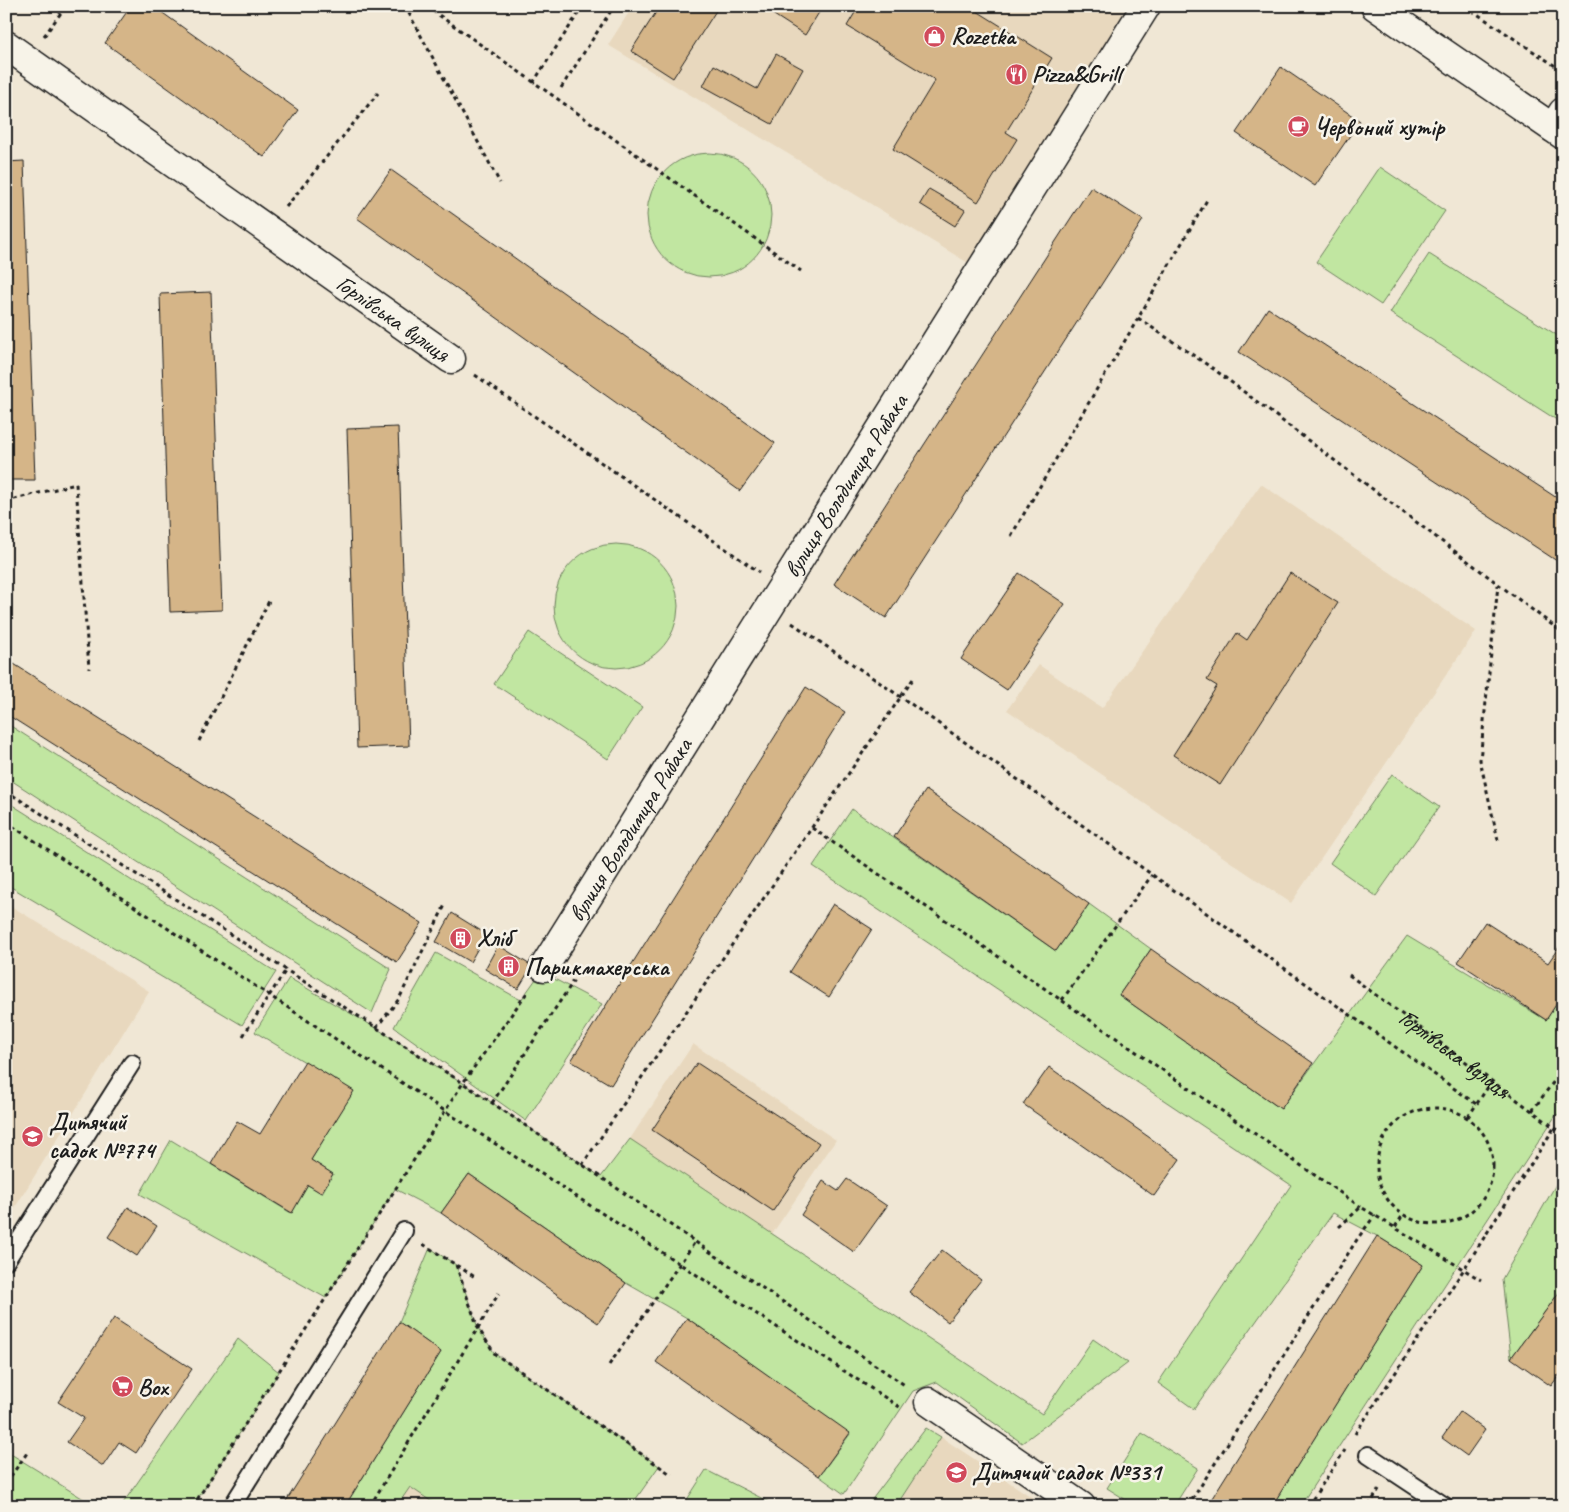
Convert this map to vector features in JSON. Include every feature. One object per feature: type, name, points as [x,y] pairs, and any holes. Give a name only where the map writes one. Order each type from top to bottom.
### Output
[{"type":"street","name":"вулиця Володимира Рибака","points":[[544,967],[1146,6]]},
{"type":"street","points":[[1388,10],[1559,125]]},
{"type":"street","name":"Горлівська вулиця","points":[[6,44],[451,359]]},
{"type":"street","points":[[929,1402],[1081,1506]]},
{"type":"lane","points":[[6,1261],[132,1062]]},
{"type":"lane","points":[[232,1506],[404,1231]]},
{"type":"lane","points":[[1368,1455],[1445,1506]]},
{"type":"path","points":[[49,27],[66,6]]},
{"type":"path","points":[[404,6],[500,184]]},
{"type":"path","points":[[426,6],[802,271]]},
{"type":"path","points":[[533,83],[583,6]]},
{"type":"path","points":[[562,88],[614,6]]},
{"type":"path","points":[[1465,6],[1563,71]]},
{"type":"path","points":[[295,197],[378,93]]},
{"type":"path","points":[[1011,536],[1206,200]]},
{"type":"path","points":[[1138,318],[1215,370],[1563,633]]},
{"type":"path","name":"Горлівська вулиця","points":[[451,359],[776,598],[901,697],[1476,1104]]},
{"type":"path","points":[[6,501],[76,484],[89,669]]},
{"type":"path","points":[[1498,585],[1480,760],[1498,840]]},
{"type":"path","points":[[199,741],[270,599]]},
{"type":"path","points":[[582,1165],[915,676]]},
{"type":"path","points":[[6,791],[463,1083],[929,1402]]},
{"type":"path","points":[[6,822],[445,1111],[902,1408]]},
{"type":"path","points":[[812,828],[1361,1206],[1481,1280]]},
{"type":"path","points":[[1062,1000],[1152,875]]},
{"type":"path","points":[[376,1028],[398,998],[446,903]]},
{"type":"path","points":[[193,1506],[463,1083],[544,967],[572,982],[492,1103]]},
{"type":"path","points":[[243,1036],[286,970]]},
{"type":"path","name":"Горлівська вулиця","points":[[1349,974],[1563,1134]]},
{"type":"path","points":[[1532,1111],[1563,1069]]},
{"type":"path","points":[[1468,1117],[1492,1081]]},
{"type":"path","points":[[1433,1108],[1451,1109],[1468,1117],[1481,1129],[1490,1145],[1494,1163],[1492,1182],[1484,1198],[1472,1212],[1456,1220],[1438,1224],[1420,1222],[1403,1215],[1389,1202],[1380,1186],[1377,1169],[1379,1150],[1386,1134],[1399,1120],[1414,1111],[1433,1108]]},
{"type":"path","points":[[1351,1440],[1554,1128]]},
{"type":"path","points":[[1339,1226],[1361,1206]]},
{"type":"path","points":[[378,1215],[475,1277]]},
{"type":"path","points":[[1188,1506],[1358,1238],[1375,1215]]},
{"type":"path","points":[[1395,1227],[1403,1215]]},
{"type":"path","points":[[609,1365],[695,1242]]},
{"type":"path","points":[[456,1265],[478,1328],[495,1354],[672,1475]]},
{"type":"path","points":[[370,1506],[499,1293]]},
{"type":"path","points":[[1308,1506],[1346,1449]]},
{"type":"path","points":[[6,1483],[27,1453]]},
{"type":"path","points":[[1369,1506],[1379,1489]]},
{"type":"shaded area","points":[[633,6],[1132,6],[970,264],[608,45]]},
{"type":"shaded area","points":[[1261,484],[1476,631],[1291,903],[1007,710],[1039,665],[1102,708]]},
{"type":"shaded area","name":"Дитячий садок №774","points":[[6,903],[149,991],[6,1222]]},
{"type":"shaded area","points":[[693,1044],[836,1140],[772,1234],[630,1139]]},
{"type":"shaded area","name":"Дитячий садок №331","points":[[941,1437],[1045,1506],[896,1506]]},
{"type":"shaded area","points":[[410,1487],[438,1506],[397,1506]]},
{"type":"green space","points":[[709,153],[733,157],[753,171],[767,191],[771,215],[767,239],[753,259],[733,273],[709,277],[685,273],[665,259],[651,239],[647,215],[651,191],[665,171],[685,157]]},
{"type":"green space","points":[[1380,167],[1445,211],[1381,305],[1316,262]]},
{"type":"green space","points":[[1429,254],[1563,339],[1563,424],[1390,313]]},
{"type":"green space","points":[[616,544],[640,548],[660,562],[674,582],[678,606],[674,630],[660,650],[640,664],[616,668],[592,664],[572,650],[558,630],[554,606],[558,582],[572,562],[592,548]]},
{"type":"green space","points":[[529,632],[642,707],[608,759],[494,684]]},
{"type":"green space","points":[[6,723],[391,969],[372,1013],[6,777]]},
{"type":"green space","points":[[1392,774],[1439,807],[1376,896],[1330,863]]},
{"type":"green space","points":[[6,801],[276,972],[242,1025],[6,884]]},
{"type":"green space","points":[[852,809],[1056,951],[1089,904],[1151,949],[1119,995],[1281,1109],[1407,936],[1546,1020],[1563,994],[1563,1113],[1556,1115],[1300,1506],[1272,1506],[1423,1265],[1377,1236],[1333,1213],[1194,1409],[1158,1383],[1291,1185],[813,866]]},
{"type":"green space","points":[[436,953],[521,1000],[541,972],[602,1004],[526,1121],[394,1027]]},
{"type":"green space","points":[[289,978],[376,1028],[463,1083],[601,1177],[630,1139],[1042,1414],[1093,1339],[1128,1363],[1022,1443],[937,1382],[913,1391],[844,1494],[819,1476],[850,1434],[687,1318],[626,1283],[469,1174],[441,1213],[395,1189],[326,1298],[140,1194],[171,1140],[291,1213],[308,1185],[322,1193],[333,1174],[311,1160],[353,1091],[255,1032]]},
{"type":"green space","points":[[1563,1172],[1563,1287],[1511,1358],[1502,1279]]},
{"type":"green space","points":[[430,1248],[456,1265],[478,1328],[495,1354],[659,1466],[631,1506],[438,1506],[410,1487],[397,1506],[345,1506],[441,1352],[399,1322]]},
{"type":"green space","points":[[238,1339],[279,1372],[193,1506],[121,1506]]},
{"type":"green space","points":[[926,1428],[941,1437],[896,1506],[867,1506]]},
{"type":"green space","points":[[1142,1433],[1198,1468],[1174,1506],[1136,1506],[1107,1488]]},
{"type":"green space","points":[[6,1451],[95,1506],[6,1506]]},
{"type":"green space","points":[[706,1470],[771,1503],[776,1506],[683,1506]]},
{"type":"building","points":[[131,6],[153,6],[298,110],[264,157],[105,43]]},
{"type":"building","points":[[660,6],[719,6],[673,78],[631,51]]},
{"type":"building","points":[[760,6],[823,6],[805,35]]},
{"type":"building","points":[[859,6],[969,6],[1052,58],[1006,132],[1017,139],[978,202],[893,149],[935,80],[847,26]]},
{"type":"building","points":[[776,54],[803,69],[772,124],[703,86],[714,65],[757,89]]},
{"type":"building","name":"Червоний хутір","points":[[1281,67],[1360,121],[1315,186],[1236,133]]},
{"type":"building","points":[[24,161],[35,480],[6,480],[6,162]]},
{"type":"building","points":[[391,170],[775,443],[740,491],[357,218]]},
{"type":"building","points":[[1091,187],[1143,220],[886,618],[834,584]]},
{"type":"building","points":[[929,189],[965,210],[955,226],[920,204]]},
{"type":"building","points":[[211,292],[222,610],[170,612],[160,294]]},
{"type":"building","points":[[1268,308],[1563,502],[1563,565],[1239,352]]},
{"type":"building","points":[[398,427],[409,746],[357,748],[347,429]]},
{"type":"building","points":[[1019,573],[1065,604],[1007,690],[961,659]]},
{"type":"building","points":[[1290,573],[1338,603],[1220,785],[1173,755],[1217,686],[1207,680],[1237,633],[1247,640]]},
{"type":"building","points":[[6,659],[422,923],[397,962],[6,714]]},
{"type":"building","points":[[806,687],[845,712],[611,1085],[571,1061]]},
{"type":"building","points":[[926,790],[1089,904],[1056,951],[894,837]]},
{"type":"building","points":[[833,904],[872,929],[829,997],[790,972]]},
{"type":"building","name":"Хліб","points":[[452,913],[486,934],[470,962],[436,942]]},
{"type":"building","points":[[1485,922],[1548,963],[1563,941],[1563,994],[1546,1020],[1458,962]]},
{"type":"building","name":"Парикмахерська","points":[[498,945],[532,966],[518,989],[485,969]]},
{"type":"building","points":[[1151,949],[1313,1063],[1281,1109],[1119,995]]},
{"type":"building","points":[[305,1061],[354,1091],[311,1160],[333,1174],[321,1193],[308,1185],[292,1213],[211,1164],[237,1121],[260,1134]]},
{"type":"building","points":[[697,1063],[819,1143],[773,1211],[652,1130]]},
{"type":"building","points":[[1049,1067],[1180,1159],[1154,1196],[1023,1104]]},
{"type":"building","points":[[469,1174],[626,1283],[598,1323],[441,1213]]},
{"type":"building","points":[[847,1179],[887,1206],[854,1252],[801,1215],[823,1181],[838,1191]]},
{"type":"building","points":[[128,1207],[157,1226],[137,1256],[108,1237]]},
{"type":"building","points":[[1377,1236],[1423,1265],[1272,1506],[1207,1506]]},
{"type":"building","points":[[942,1250],[981,1280],[948,1322],[909,1292]]},
{"type":"building","points":[[1563,1287],[1563,1370],[1551,1386],[1511,1358]]},
{"type":"building","points":[[114,1318],[192,1369],[136,1453],[119,1442],[103,1466],[67,1442],[84,1418],[58,1402]]},
{"type":"building","points":[[687,1318],[850,1433],[819,1476],[656,1362]]},
{"type":"building","points":[[399,1322],[441,1352],[345,1506],[283,1506]]},
{"type":"building","points":[[1460,1412],[1485,1430],[1467,1456],[1442,1438]]},
{"type":"place","name":"Rozetka","points":[[935,36]]},
{"type":"place","name":"Pizza&Grill","points":[[1016,74]]},
{"type":"place","name":"Червоний хутір","points":[[1298,127]]},
{"type":"place","name":"Хліб","points":[[461,938]]},
{"type":"place","name":"Парикмахерська","points":[[509,967]]},
{"type":"place","name":"Дитячий садок №774","points":[[33,1136]]},
{"type":"place","name":"Box","points":[[122,1387]]},
{"type":"place","name":"Дитячий садок №331","points":[[956,1472]]}]
